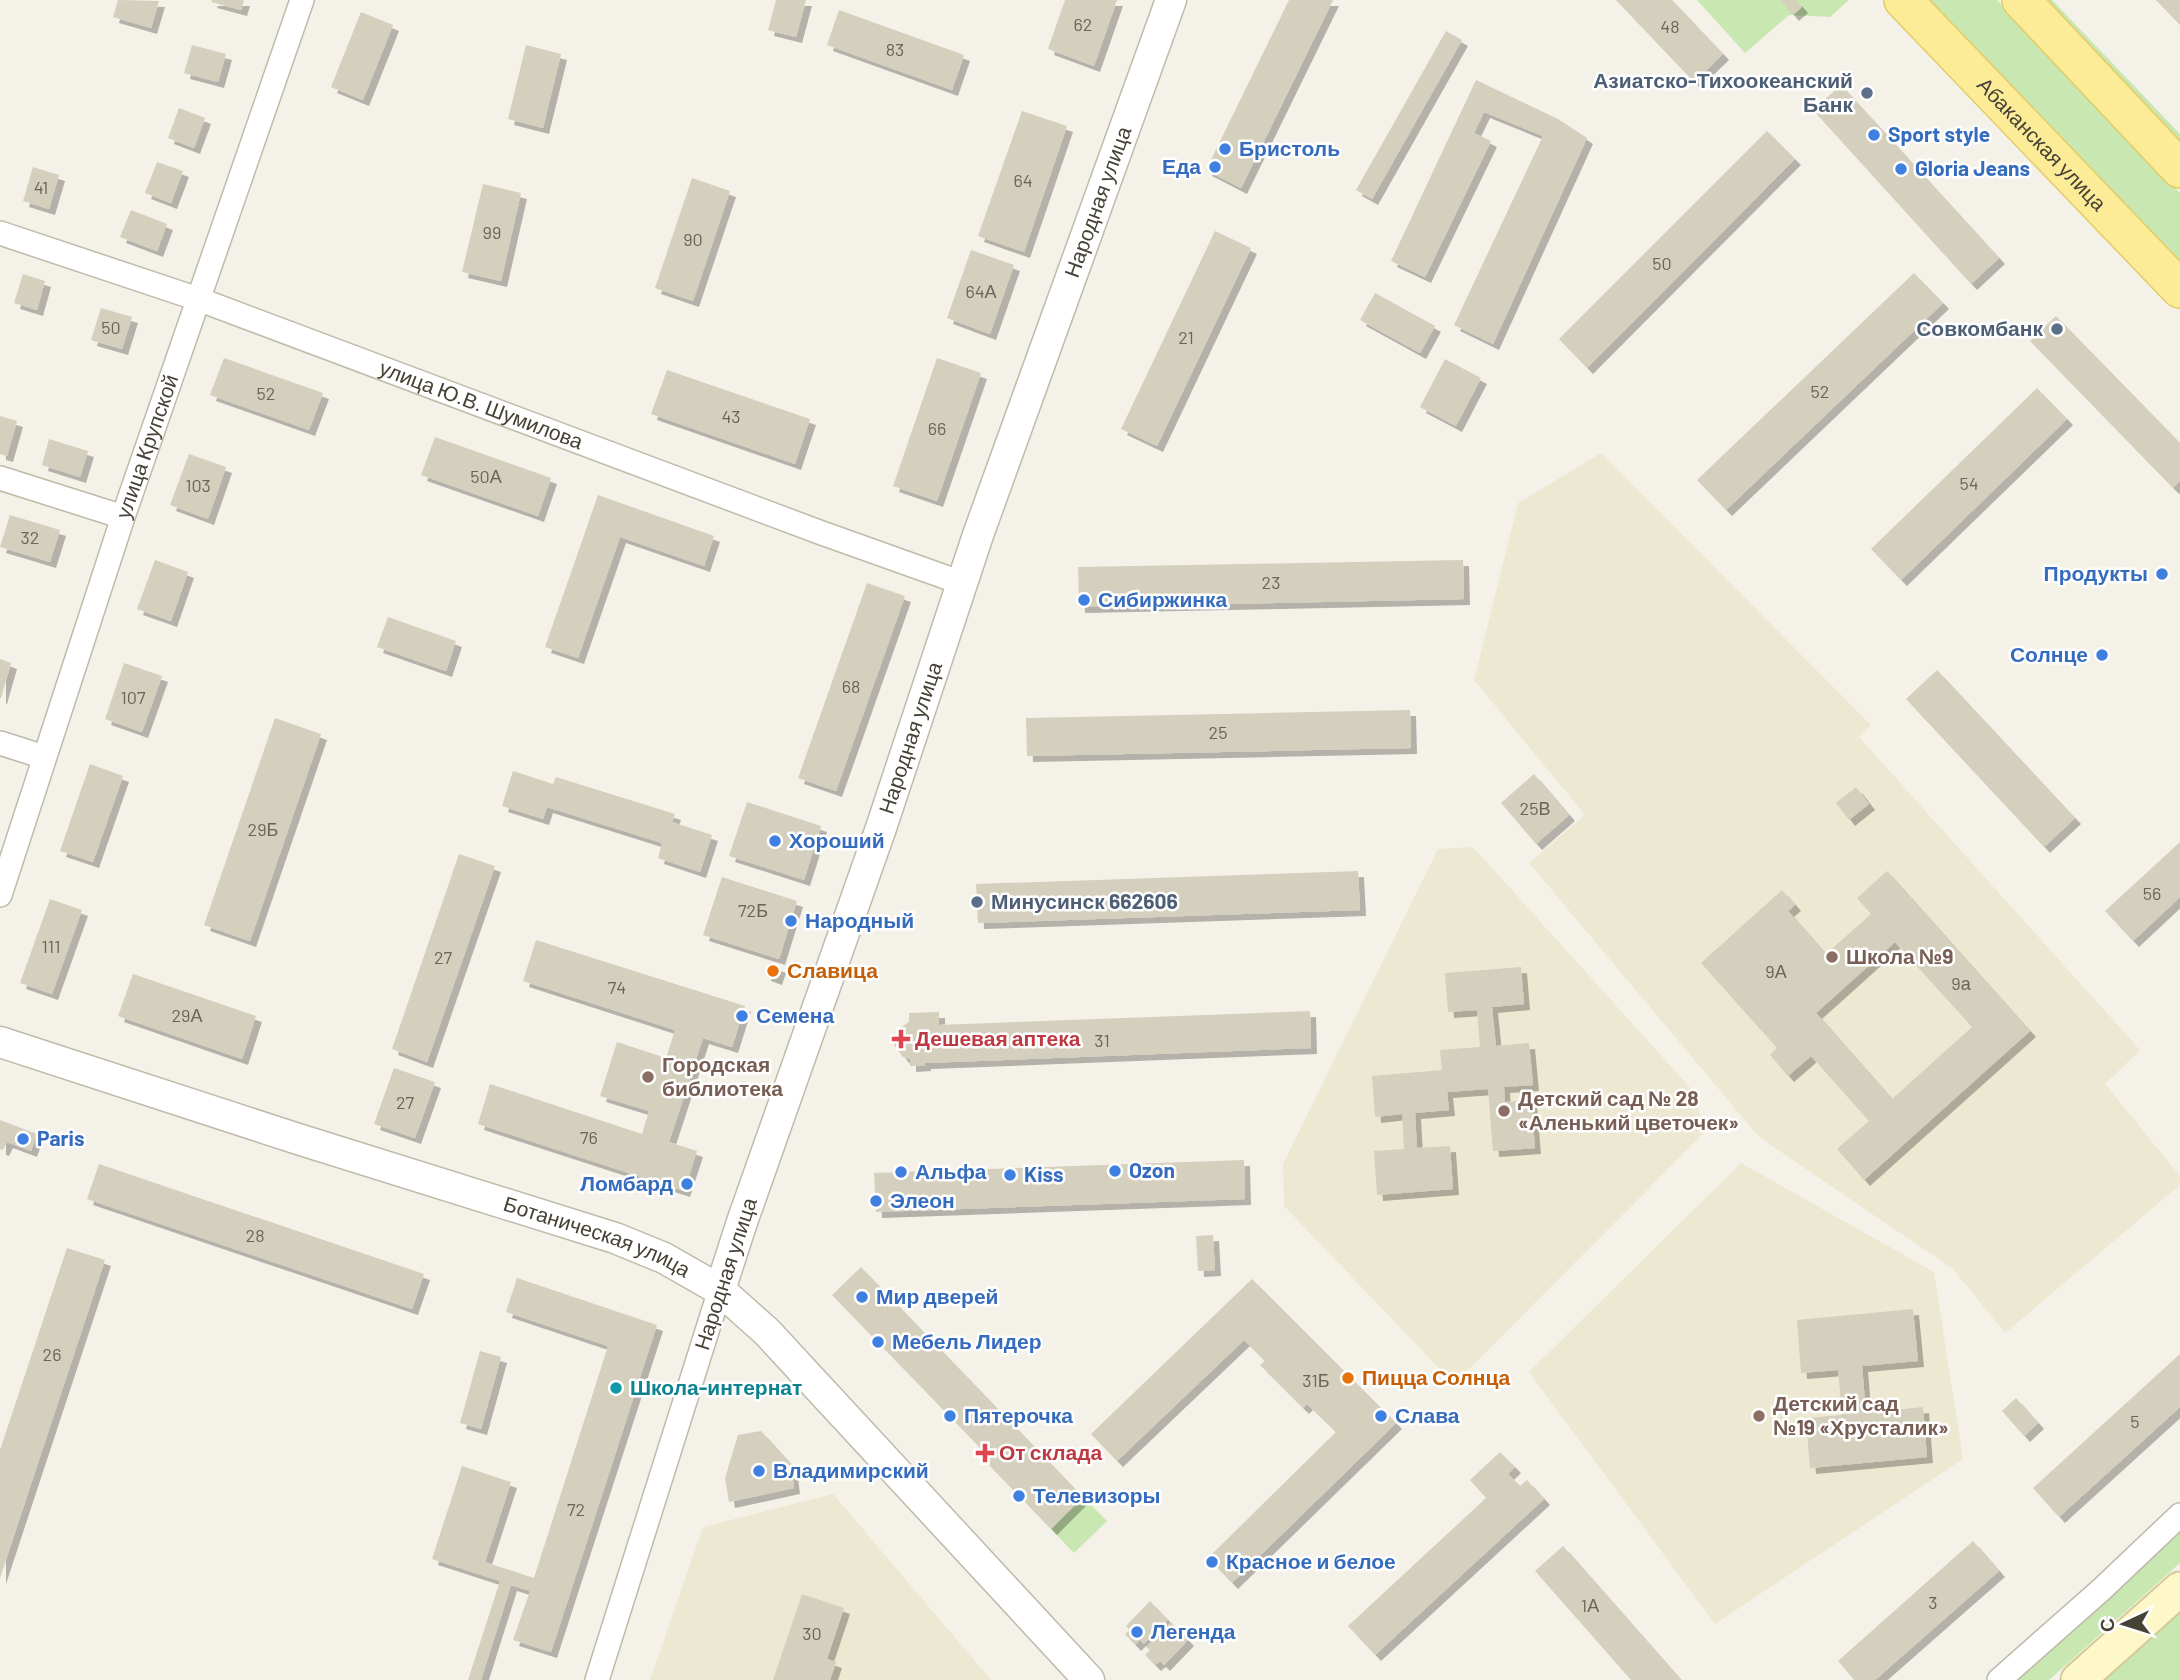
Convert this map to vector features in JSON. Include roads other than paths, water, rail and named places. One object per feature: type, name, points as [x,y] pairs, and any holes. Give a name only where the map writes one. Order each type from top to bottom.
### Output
[{"type":"main road","name":"Абаканская улица","points":[[1903,0],[2180,289]]},
{"type":"main road","points":[[2021,0],[2180,169]]},
{"type":"main road","points":[[2078,1680],[2180,1589]]},
{"type":"street","name":"улица Крупской","points":[[0,895],[123,517],[302,0]]},
{"type":"street","name":"Народная улица","points":[[597,1680],[742,1222],[881,828],[962,583],[1171,0]]},
{"type":"street","name":"улица Ю.В. Шумилова","points":[[0,233],[198,299],[962,583]]},
{"type":"street","points":[[0,478],[123,517]]},
{"type":"street","points":[[0,743],[44,757]]},
{"type":"street","name":"Ботаническая улица","points":[[0,1042],[615,1238],[664,1258],[720,1290],[767,1332],[1089,1680]]},
{"type":"street","points":[[1999,1680],[2180,1515]]},
{"type":"place","name":"Азиатско-Тихоокеанский Банк","points":[[1867,93]]},
{"type":"place","name":"Sport style","points":[[1874,135]]},
{"type":"place","name":"Бристоль","points":[[1225,149]]},
{"type":"place","name":"Еда","points":[[1215,167]]},
{"type":"place","name":"Gloria Jeans","points":[[1901,169]]},
{"type":"place","name":"Совкомбанк","points":[[2057,329]]},
{"type":"place","name":"Продукты","points":[[2162,574]]},
{"type":"place","name":"Сибиржинка","points":[[1084,600]]},
{"type":"place","name":"Солнце","points":[[2102,655]]},
{"type":"place","name":"Хороший","points":[[775,841]]},
{"type":"place","name":"Минусинск 662606","points":[[977,902]]},
{"type":"place","name":"Народный","points":[[791,921]]},
{"type":"place","name":"Школа №9","points":[[1832,957]]},
{"type":"place","name":"Славица","points":[[773,971]]},
{"type":"place","name":"Семена","points":[[742,1016]]},
{"type":"place","name":"Дешевая аптека","points":[[901,1039]]},
{"type":"place","name":"Городская библиотека","points":[[648,1077]]},
{"type":"place","name":"Детский сад № 28 «Аленький цветочек»","points":[[1504,1111]]},
{"type":"place","name":"Paris","points":[[23,1139]]},
{"type":"place","name":"Ozon","points":[[1115,1171]]},
{"type":"place","name":"Альфа","points":[[901,1172]]},
{"type":"place","name":"Kiss","points":[[1010,1175]]},
{"type":"place","name":"Ломбард","points":[[687,1184]]},
{"type":"place","name":"Элеон","points":[[876,1201]]},
{"type":"place","name":"Мир дверей","points":[[862,1297]]},
{"type":"place","name":"Мебель Лидер","points":[[878,1342]]},
{"type":"place","name":"Пицца Солнца","points":[[1348,1378]]},
{"type":"place","name":"Школа-интернат","points":[[616,1388]]},
{"type":"place","name":"Пятерочка","points":[[950,1416]]},
{"type":"place","name":"Слава","points":[[1381,1416]]},
{"type":"place","name":"Детский сад №19 «Хрусталик»","points":[[1759,1416]]},
{"type":"place","name":"От склада","points":[[985,1453]]},
{"type":"place","name":"Владимирский","points":[[759,1471]]},
{"type":"place","name":"Телевизоры","points":[[1019,1496]]},
{"type":"place","name":"Красное и белое","points":[[1212,1562]]},
{"type":"place","name":"Легенда","points":[[1137,1632]]}]
